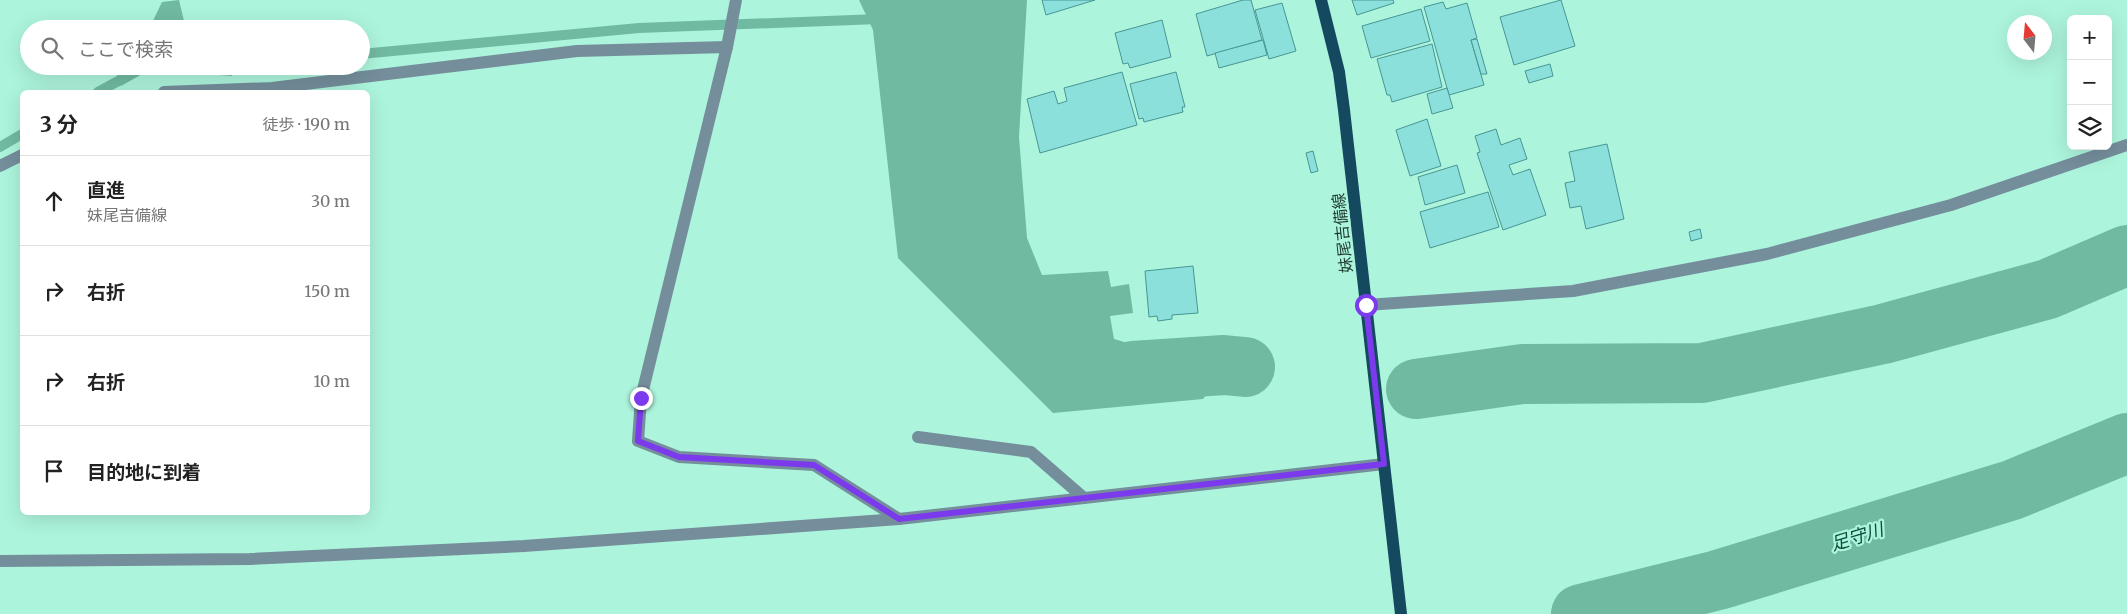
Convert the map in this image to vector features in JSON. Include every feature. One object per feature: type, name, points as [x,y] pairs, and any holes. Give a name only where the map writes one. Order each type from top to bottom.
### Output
[{"type":"main road","name":"妹尾吉備線","points":[[1321,0],[1339,72],[1343,100],[1402,614]]},
{"type":"street","points":[[736,0],[641,398],[638,441],[679,457],[814,465],[899,519]]},
{"type":"street","points":[[218,90],[272,88],[576,52],[726,47]]},
{"type":"street","points":[[1366,305],[1573,291],[1768,254],[1951,204],[2127,144]]},
{"type":"street","points":[[0,166],[20,156]]},
{"type":"street","points":[[918,437],[1032,452],[1084,498]]},
{"type":"street","points":[[0,561],[250,560],[524,546],[899,519],[1384,464]]},
{"type":"shaded area","points":[[179,0],[184,20],[153,20],[162,2]]},
{"type":"shaded area","points":[[859,0],[1027,0],[1019,137],[1027,238],[1042,275],[1108,271],[1111,287],[1129,284],[1133,313],[1110,316],[1114,339],[1159,352],[1202,347],[1213,353],[1219,380],[1203,399],[1053,413],[898,258],[873,30]]},
{"type":"shaded area","points":[[117,75],[140,75],[121,86]]},
{"type":"building","points":[[1042,0],[1095,0],[1046,15]]},
{"type":"building","points":[[1243,0],[1251,0],[1262,40],[1207,56],[1196,14]]},
{"type":"building","points":[[1352,0],[1393,0],[1394,3],[1357,15]]},
{"type":"building","points":[[1561,0],[1575,46],[1514,65],[1500,17]]},
{"type":"building","points":[[1443,2],[1446,9],[1467,3],[1477,38],[1471,40],[1484,85],[1449,95],[1424,7]]},
{"type":"building","points":[[1282,3],[1296,51],[1269,59],[1255,10]]},
{"type":"building","points":[[1421,9],[1430,41],[1371,58],[1362,26]]},
{"type":"building","points":[[1162,20],[1171,57],[1130,68],[1128,63],[1123,64],[1115,33]]},
{"type":"building","points":[[1477,39],[1487,74],[1481,74],[1471,40]]},
{"type":"building","points":[[1263,40],[1267,55],[1219,68],[1215,53]]},
{"type":"building","points":[[1432,44],[1442,87],[1392,102],[1390,95],[1387,95],[1377,59]]},
{"type":"building","points":[[1550,64],[1553,76],[1529,83],[1525,71]]},
{"type":"building","points":[[1122,72],[1137,125],[1040,153],[1027,99],[1054,91],[1058,104],[1067,101],[1064,88]]},
{"type":"building","points":[[1176,72],[1185,107],[1182,107],[1183,112],[1144,122],[1143,118],[1139,119],[1130,84]]},
{"type":"building","points":[[1447,88],[1453,108],[1432,114],[1427,94]]},
{"type":"building","points":[[1427,119],[1441,166],[1410,176],[1396,130]]},
{"type":"building","points":[[1496,129],[1501,145],[1520,138],[1527,159],[1509,165],[1513,175],[1530,169],[1546,215],[1503,230],[1477,153],[1480,152],[1475,136]]},
{"type":"building","points":[[1607,144],[1624,219],[1586,229],[1581,206],[1570,208],[1565,183],[1575,181],[1569,152]]},
{"type":"building","points":[[1313,151],[1318,171],[1311,173],[1306,153]]},
{"type":"building","points":[[1457,165],[1465,193],[1425,205],[1418,177]]},
{"type":"building","points":[[1488,192],[1499,227],[1430,248],[1420,212]]},
{"type":"building","points":[[1700,229],[1702,238],[1691,241],[1689,232]]},
{"type":"building","points":[[1193,266],[1198,313],[1172,315],[1172,319],[1158,321],[1157,316],[1149,317],[1145,271]]},
{"type":"waterway","points":[[370,53],[639,28],[879,19]]},
{"type":"waterway","points":[[102,90],[129,75]]},
{"type":"waterway","points":[[0,147],[20,135]]},
{"type":"waterway","points":[[1416,389],[1523,374],[1702,373],[1883,334],[2048,289],[2127,255]]},
{"type":"waterway","points":[[1133,371],[1224,365],[1245,367]]},
{"type":"waterway","name":"足守川","points":[[1581,614],[1718,580],[2012,490],[2127,443]]},
{"type":"route","points":[[641,398],[638,441],[679,457],[814,465],[899,519],[1384,464],[1366,305]]}]
